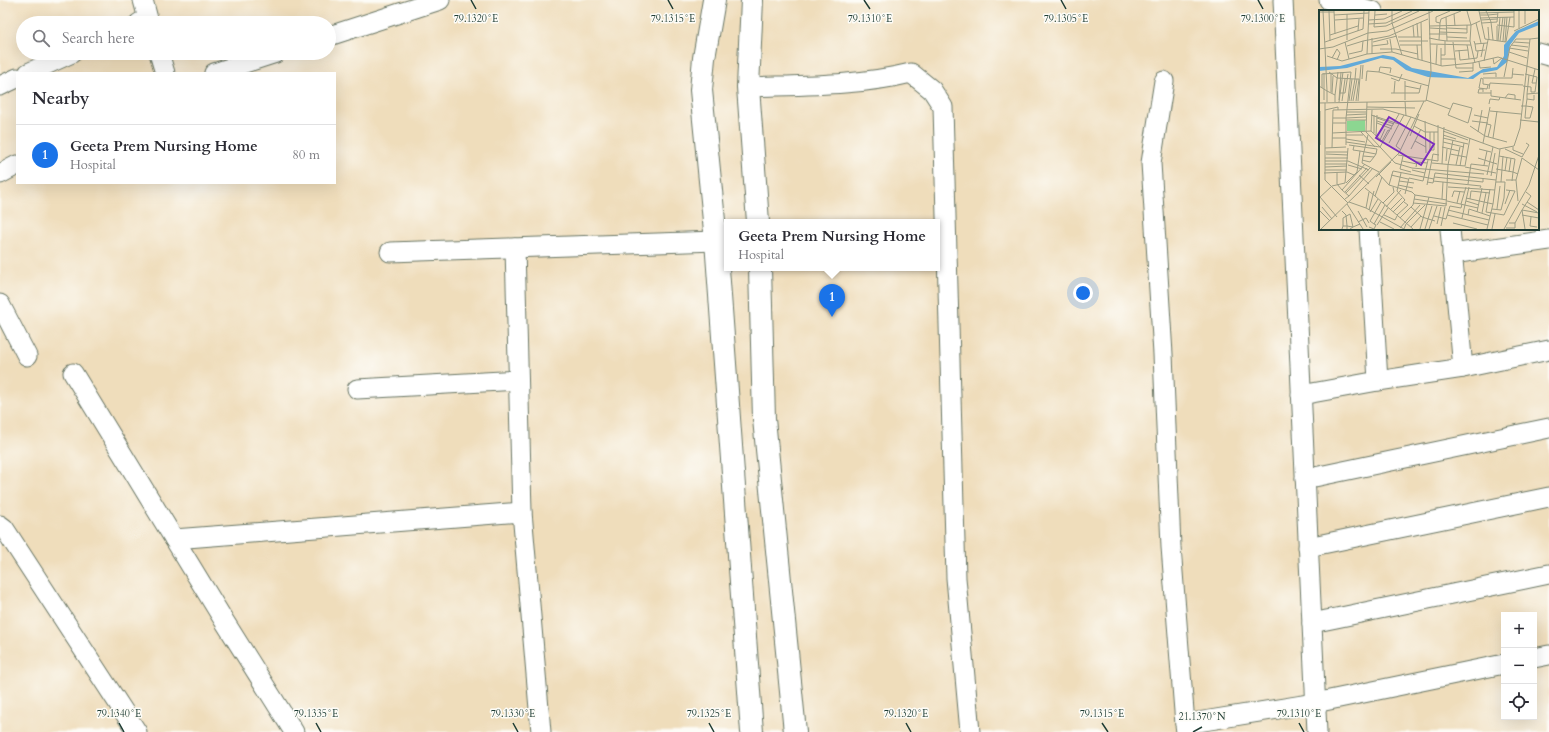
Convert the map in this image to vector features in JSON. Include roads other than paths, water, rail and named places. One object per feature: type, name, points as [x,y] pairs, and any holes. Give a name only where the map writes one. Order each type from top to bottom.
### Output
[{"type":"street","points":[[143,0],[145,16]]},
{"type":"street","points":[[336,34],[440,0]]},
{"type":"street","points":[[714,0],[704,58],[702,90],[716,241],[752,732]]},
{"type":"street","points":[[752,0],[748,87],[758,219]]},
{"type":"street","points":[[1283,0],[1317,732]]},
{"type":"street","points":[[1329,0],[1361,10]]},
{"type":"street","points":[[1539,53],[1549,56]]},
{"type":"street","points":[[30,72],[57,60]]},
{"type":"street","points":[[161,60],[165,72]]},
{"type":"street","points":[[217,72],[254,60]]},
{"type":"street","points":[[748,87],[854,82],[893,77],[910,73],[932,90],[943,107],[956,578],[970,732]]},
{"type":"street","points":[[0,86],[16,78]]},
{"type":"street","points":[[1164,81],[1151,163],[1163,354],[1171,547],[1186,728],[1501,665]]},
{"type":"street","points":[[0,174],[16,166]]},
{"type":"street","points":[[1368,230],[1378,381]]},
{"type":"street","points":[[1450,230],[1463,368]]},
{"type":"street","points":[[1452,254],[1549,240]]},
{"type":"street","points":[[390,252],[716,241]]},
{"type":"street","points":[[515,248],[522,512],[541,732]]},
{"type":"street","points":[[760,271],[764,419],[795,732]]},
{"type":"street","points":[[0,304],[27,356]]},
{"type":"street","points":[[1301,395],[1463,368],[1549,350]]},
{"type":"street","points":[[73,373],[294,732]]},
{"type":"street","points":[[357,389],[518,380]]},
{"type":"street","points":[[1305,479],[1549,428]]},
{"type":"street","points":[[1308,547],[1549,497]]},
{"type":"street","points":[[174,539],[522,512]]},
{"type":"street","points":[[0,525],[4,528],[137,732]]},
{"type":"street","points":[[1312,622],[1549,574]]},
{"type":"street","points":[[1537,657],[1549,655]]},
{"type":"place","name":"Geeta Prem Nursing Home","points":[[832,317]]}]
